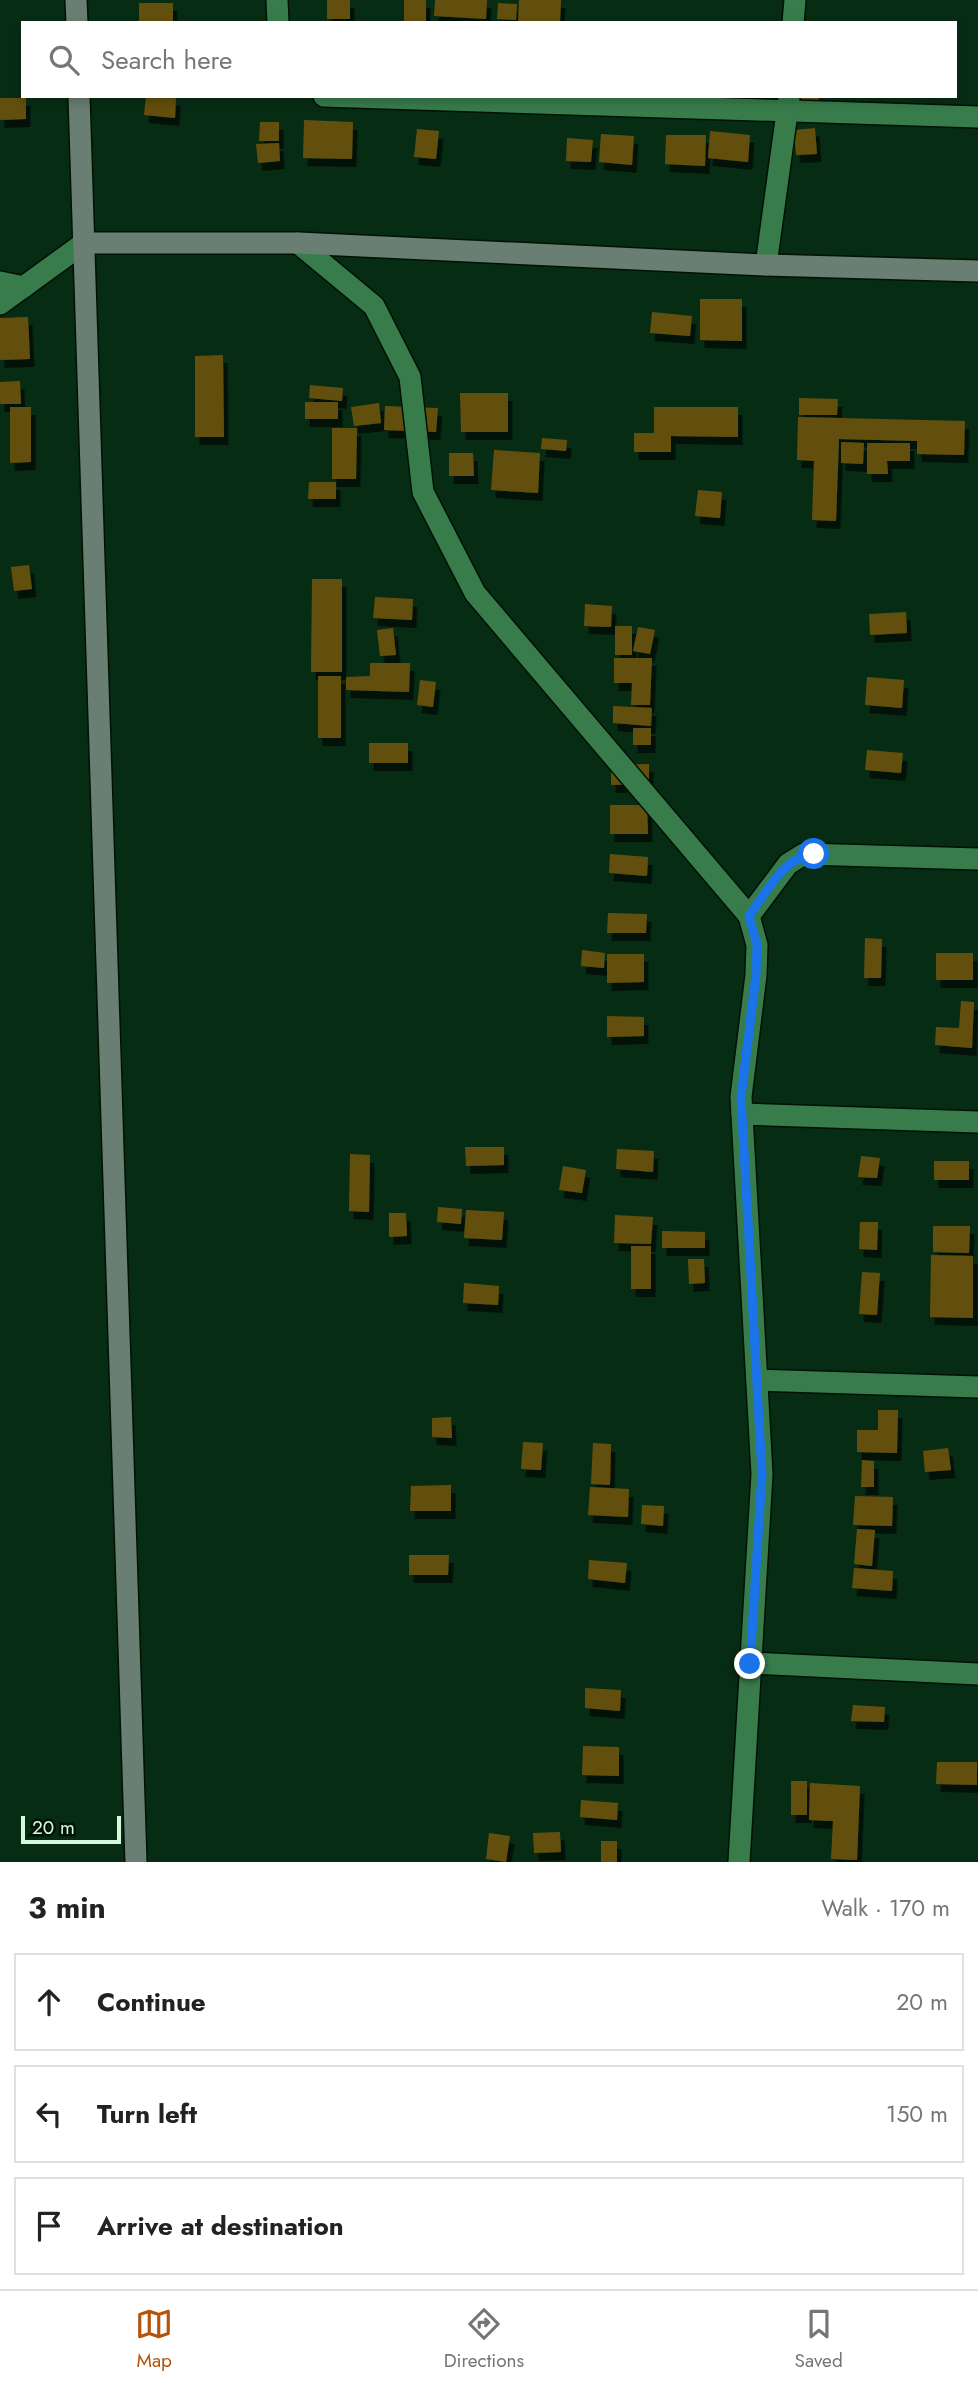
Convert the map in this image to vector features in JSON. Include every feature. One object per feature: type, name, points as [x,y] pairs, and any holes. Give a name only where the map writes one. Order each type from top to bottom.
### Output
[{"type":"main road","points":[[76,0],[77,21]]},
{"type":"main road","points":[[79,98],[135,1862]]},
{"type":"main road","points":[[84,243],[298,243],[766,265],[978,271]]},
{"type":"street","points":[[277,0],[278,21]]},
{"type":"street","points":[[793,21],[795,0]]},
{"type":"street","points":[[440,98],[788,104],[978,117]]},
{"type":"street","points":[[766,265],[788,104]]},
{"type":"street","points":[[0,304],[84,243]]},
{"type":"street","points":[[298,243],[374,306],[410,377],[423,492],[475,593],[749,916],[757,945],[756,975],[741,1097],[762,1474],[739,1862]]},
{"type":"street","points":[[0,282],[24,287]]},
{"type":"street","points":[[749,916],[788,864],[804,854],[978,859]]},
{"type":"street","points":[[742,1114],[978,1122]]},
{"type":"street","points":[[757,1380],[978,1387]]},
{"type":"street","points":[[750,1664],[978,1674]]},
{"type":"building","points":[[327,0],[350,0],[350,19],[327,19]]},
{"type":"building","points":[[404,0],[426,0],[426,21],[404,21]]},
{"type":"building","points":[[435,0],[487,0],[486,19],[434,16]]},
{"type":"building","points":[[519,0],[561,0],[560,21],[518,21]]},
{"type":"building","points":[[139,3],[173,3],[173,21],[139,21]]},
{"type":"building","points":[[498,3],[517,4],[516,20],[497,19]]},
{"type":"building","points":[[0,98],[26,98],[26,119],[0,120]]},
{"type":"building","points":[[146,98],[176,98],[175,118],[144,115]]},
{"type":"building","points":[[798,98],[819,98],[818,114],[797,112]]},
{"type":"building","points":[[304,120],[353,122],[352,159],[303,158]]},
{"type":"building","points":[[260,122],[279,122],[279,141],[259,141]]},
{"type":"building","points":[[815,128],[817,154],[796,155],[794,130]]},
{"type":"building","points":[[417,129],[439,131],[436,159],[414,157]]},
{"type":"building","points":[[710,131],[750,135],[748,162],[708,158]]},
{"type":"building","points":[[601,134],[634,136],[632,165],[599,162]]},
{"type":"building","points":[[666,135],[706,135],[705,166],[665,164]]},
{"type":"building","points":[[567,138],[593,140],[591,162],[566,161]]},
{"type":"building","points":[[279,143],[280,161],[258,163],[256,144]]},
{"type":"building","points":[[700,299],[742,299],[742,341],[700,340]]},
{"type":"building","points":[[652,312],[692,316],[690,336],[650,333]]},
{"type":"building","points":[[28,317],[30,359],[0,360],[0,318]]},
{"type":"building","points":[[223,355],[224,437],[195,437],[195,356]]},
{"type":"building","points":[[20,381],[21,404],[0,404],[0,382]]},
{"type":"building","points":[[310,385],[343,388],[342,401],[309,398]]},
{"type":"building","points":[[460,393],[508,393],[508,432],[461,432]]},
{"type":"building","points":[[799,398],[838,399],[837,415],[799,415]]},
{"type":"building","points":[[305,402],[338,402],[338,419],[305,419]]},
{"type":"building","points":[[379,403],[381,423],[354,426],[351,407]]},
{"type":"building","points":[[385,406],[438,408],[436,432],[384,430]]},
{"type":"building","points":[[10,407],[31,407],[31,462],[10,463]]},
{"type":"building","points":[[654,407],[738,407],[738,437],[671,436],[671,452],[634,452],[634,433],[654,433]]},
{"type":"building","points":[[798,417],[965,421],[964,455],[917,454],[917,441],[839,439],[836,521],[812,520],[814,461],[797,460]]},
{"type":"building","points":[[332,428],[357,428],[356,479],[332,479]]},
{"type":"building","points":[[542,438],[567,440],[566,451],[541,449]]},
{"type":"building","points":[[841,442],[864,443],[863,464],[841,463]]},
{"type":"building","points":[[867,443],[910,443],[910,461],[887,461],[888,474],[867,474]]},
{"type":"building","points":[[494,450],[540,453],[538,493],[491,490]]},
{"type":"building","points":[[449,453],[473,453],[474,476],[449,476]]},
{"type":"building","points":[[309,482],[336,482],[336,499],[308,499]]},
{"type":"building","points":[[698,490],[722,492],[720,518],[695,516]]},
{"type":"building","points":[[29,565],[32,589],[14,591],[11,567]]},
{"type":"building","points":[[312,579],[342,579],[342,672],[311,672]]},
{"type":"building","points":[[375,597],[413,599],[412,620],[373,618]]},
{"type":"building","points":[[585,604],[612,606],[611,627],[584,626]]},
{"type":"building","points":[[906,612],[907,633],[870,635],[869,614]]},
{"type":"building","points":[[615,626],[632,626],[632,655],[615,655]]},
{"type":"building","points":[[638,627],[655,630],[650,654],[633,651]]},
{"type":"building","points":[[393,628],[396,655],[380,656],[377,630]]},
{"type":"building","points":[[614,658],[652,658],[650,705],[631,705],[632,683],[614,683]]},
{"type":"building","points":[[370,663],[410,663],[409,692],[346,690],[346,677],[370,676]]},
{"type":"building","points":[[318,676],[341,676],[341,738],[318,738]]},
{"type":"building","points":[[867,677],[904,680],[902,708],[865,705]]},
{"type":"building","points":[[420,680],[436,682],[433,707],[417,705]]},
{"type":"building","points":[[613,706],[652,708],[651,726],[613,723]]},
{"type":"building","points":[[633,728],[651,728],[651,745],[633,745]]},
{"type":"building","points":[[369,743],[408,743],[408,763],[369,763]]},
{"type":"building","points":[[867,750],[903,753],[901,773],[865,770]]},
{"type":"building","points":[[649,764],[649,784],[611,785],[611,765]]},
{"type":"building","points":[[610,805],[647,805],[648,834],[610,834]]},
{"type":"building","points":[[610,854],[648,857],[647,876],[609,873]]},
{"type":"building","points":[[608,913],[647,914],[646,933],[607,933]]},
{"type":"building","points":[[865,938],[882,939],[881,978],[864,978]]},
{"type":"building","points":[[582,950],[605,953],[604,968],[581,966]]},
{"type":"building","points":[[936,953],[973,953],[973,980],[936,980]]},
{"type":"building","points":[[607,954],[644,954],[644,982],[607,983]]},
{"type":"building","points":[[961,1001],[974,1002],[972,1048],[935,1045],[936,1027],[959,1028]]},
{"type":"building","points":[[607,1016],[644,1017],[644,1036],[607,1037]]},
{"type":"building","points":[[465,1147],[504,1147],[504,1165],[466,1166]]},
{"type":"building","points":[[617,1149],[654,1151],[653,1172],[616,1169]]},
{"type":"building","points":[[350,1154],[370,1155],[369,1212],[349,1211]]},
{"type":"building","points":[[861,1156],[880,1158],[877,1178],[858,1177]]},
{"type":"building","points":[[934,1161],[969,1161],[969,1180],[934,1180]]},
{"type":"building","points":[[563,1166],[586,1170],[582,1193],[559,1190]]},
{"type":"building","points":[[438,1207],[462,1209],[461,1224],[437,1222]]},
{"type":"building","points":[[466,1210],[504,1212],[502,1240],[464,1238]]},
{"type":"building","points":[[389,1213],[406,1213],[407,1236],[389,1237]]},
{"type":"building","points":[[615,1215],[653,1217],[651,1244],[614,1243]]},
{"type":"building","points":[[860,1222],[878,1222],[877,1250],[859,1249]]},
{"type":"building","points":[[933,1226],[970,1226],[969,1253],[933,1252]]},
{"type":"building","points":[[662,1231],[705,1232],[705,1248],[662,1248]]},
{"type":"building","points":[[631,1246],[651,1246],[651,1289],[631,1289]]},
{"type":"building","points":[[931,1255],[973,1256],[973,1318],[930,1317]]},
{"type":"building","points":[[688,1259],[704,1259],[705,1283],[689,1284]]},
{"type":"building","points":[[862,1272],[880,1273],[877,1315],[859,1314]]},
{"type":"building","points":[[464,1283],[499,1286],[498,1305],[463,1303]]},
{"type":"building","points":[[878,1410],[898,1410],[897,1453],[857,1452],[857,1430],[878,1430]]},
{"type":"building","points":[[451,1417],[452,1438],[432,1437],[432,1418]]},
{"type":"building","points":[[523,1442],[543,1443],[541,1470],[521,1469]]},
{"type":"building","points":[[593,1443],[611,1444],[610,1485],[591,1484]]},
{"type":"building","points":[[948,1448],[951,1470],[925,1472],[923,1451]]},
{"type":"building","points":[[862,1460],[874,1461],[874,1487],[861,1487]]},
{"type":"building","points":[[451,1485],[451,1511],[410,1511],[411,1486]]},
{"type":"building","points":[[590,1487],[629,1489],[628,1517],[588,1515]]},
{"type":"building","points":[[855,1496],[893,1497],[892,1526],[853,1525]]},
{"type":"building","points":[[642,1505],[664,1506],[663,1526],[641,1524]]},
{"type":"building","points":[[857,1529],[875,1530],[872,1566],[854,1564]]},
{"type":"building","points":[[409,1555],[449,1555],[448,1575],[409,1575]]},
{"type":"building","points":[[589,1560],[627,1563],[625,1583],[588,1579]]},
{"type":"building","points":[[854,1568],[893,1571],[892,1591],[852,1588]]},
{"type":"building","points":[[585,1688],[621,1690],[620,1711],[585,1708]]},
{"type":"building","points":[[853,1705],[885,1707],[884,1722],[851,1721]]},
{"type":"building","points":[[583,1746],[619,1747],[619,1776],[582,1775]]},
{"type":"building","points":[[937,1762],[977,1762],[977,1785],[936,1784]]},
{"type":"building","points":[[791,1781],[807,1781],[807,1815],[791,1815]]},
{"type":"building","points":[[810,1783],[860,1786],[857,1860],[831,1859],[833,1821],[809,1820]]},
{"type":"building","points":[[581,1800],[618,1803],[617,1820],[580,1817]]},
{"type":"building","points":[[560,1832],[561,1852],[534,1853],[533,1833]]},
{"type":"building","points":[[489,1833],[510,1836],[506,1862],[486,1859]]},
{"type":"building","points":[[601,1841],[617,1841],[617,1862],[601,1862]]},
{"type":"route","points":[[750,1664],[762,1474],[741,1097],[756,975],[757,945],[749,916],[788,864],[804,854],[814,854]]}]
